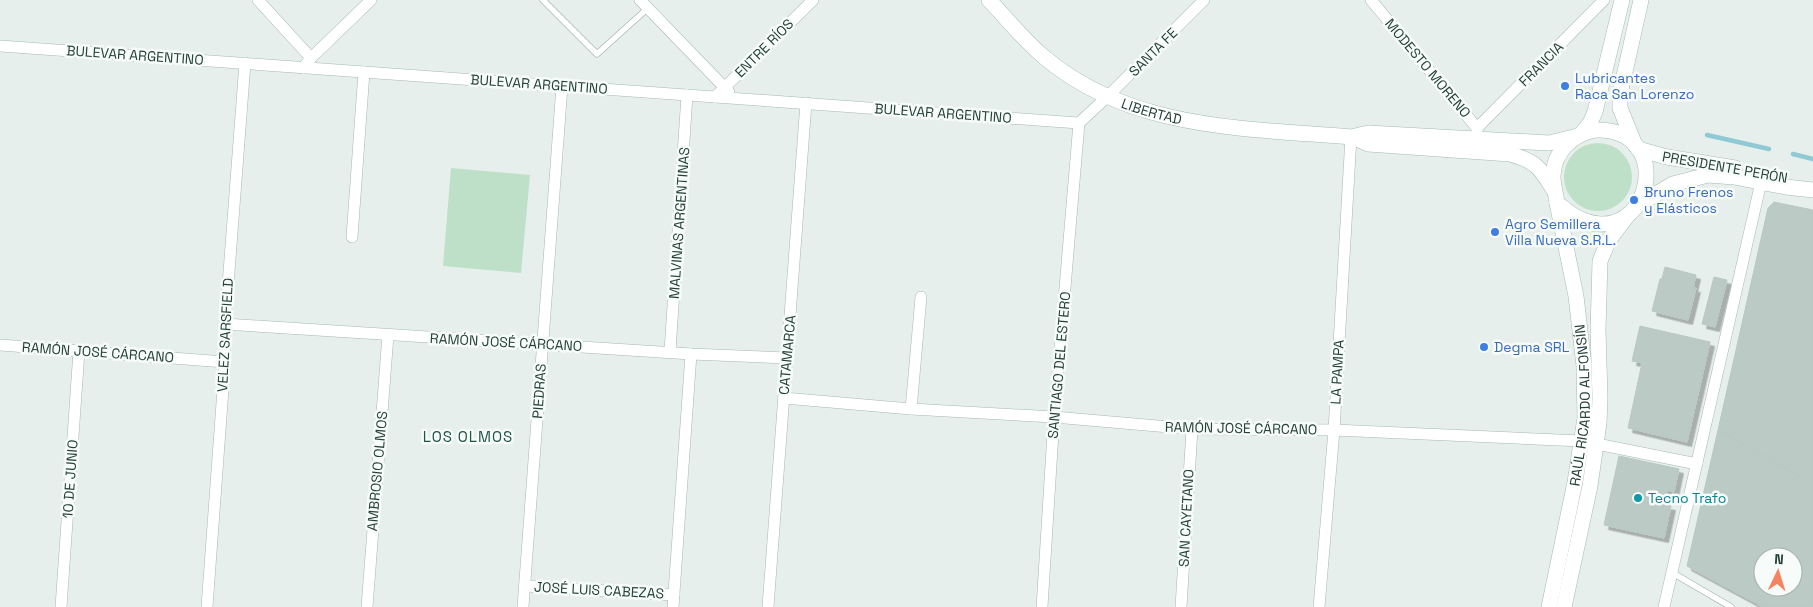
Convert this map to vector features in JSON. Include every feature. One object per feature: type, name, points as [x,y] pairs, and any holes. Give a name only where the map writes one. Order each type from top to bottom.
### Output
[{"type":"main road","name":"LIBERTAD","points":[[989,0],[1045,58],[1086,85],[1108,96],[1157,115],[1221,126],[1351,137],[1368,144],[1510,154],[1525,158],[1539,167],[1557,199]]},
{"type":"main road","points":[[1622,0],[1595,112],[1590,124],[1565,146],[1556,161],[1553,177],[1557,199],[1576,217],[1593,223],[1611,222],[1633,210],[1645,190],[1647,182],[1645,164],[1620,108],[1620,94],[1641,0]]},
{"type":"main road","points":[[1580,134],[1595,130],[1608,131],[1626,138],[1637,147]]},
{"type":"main road","name":"LIBERTAD","points":[[1351,137],[1368,133],[1477,133],[1549,143],[1580,134]]},
{"type":"main road","name":"PRESIDENTE PERÓN","points":[[1637,147],[1667,157],[1813,182]]},
{"type":"main road","name":"PRESIDENTE PERÓN","points":[[1633,210],[1673,184],[1708,175],[1734,176],[1786,188],[1813,190]]},
{"type":"main road","name":"RAÚL RICARDO ALFONSÍN","points":[[1557,199],[1573,274],[1580,328],[1589,442],[1584,514],[1564,607]]},
{"type":"main road","name":"RAÚL RICARDO ALFONSÍN","points":[[1549,607],[1569,512],[1600,398],[1598,330],[1600,260],[1609,240],[1633,210]]},
{"type":"street","points":[[258,0],[311,58]]},
{"type":"street","points":[[303,68],[371,0]]},
{"type":"street","name":"ENTRE RÍOS","points":[[715,97],[813,0]]},
{"type":"street","name":"SANTA FE","points":[[1079,123],[1204,0]]},
{"type":"street","name":"MODESTO MORENO","points":[[1371,0],[1477,133]]},
{"type":"street","name":"FRANCIA","points":[[1477,133],[1604,0]]},
{"type":"street","points":[[644,4],[736,98]]},
{"type":"street","name":"BULEVAR ARGENTINO","points":[[0,46],[1079,123]]},
{"type":"street","name":"VELEZ SARSFIELD","points":[[207,607],[225,362],[225,324],[245,63]]},
{"type":"street","points":[[352,238],[364,72]]},
{"type":"street","name":"PIEDRAS","points":[[523,607],[562,86]]},
{"type":"street","name":"MALVINAS ARGENTINAS","points":[[670,351],[687,95]]},
{"type":"street","name":"CATAMARCA","points":[[768,607],[806,104]]},
{"type":"street","name":"SANTIAGO DEL ESTERO","points":[[1042,607],[1054,417],[1079,123]]},
{"type":"street","name":"LA PAMPA","points":[[1319,607],[1334,430],[1351,137]]},
{"type":"street","points":[[1664,607],[1760,182]]},
{"type":"street","points":[[911,409],[921,297]]},
{"type":"street","name":"RAMÓN JOSÉ CÁRCANO","points":[[225,324],[670,351],[691,354],[787,358]]},
{"type":"street","name":"AMBROSIO OLMOS","points":[[367,607],[388,335]]},
{"type":"street","name":"RAMÓN JOSÉ CÁRCANO","points":[[0,345],[225,362]]},
{"type":"street","name":"10 DE JUNIO","points":[[61,607],[79,351]]},
{"type":"street","points":[[673,607],[691,354]]},
{"type":"street","name":"RAMÓN JOSÉ CÁRCANO","points":[[784,398],[911,409],[1054,417],[1192,429],[1334,430],[1589,442],[1696,464]]},
{"type":"street","name":"SAN CAYETANO","points":[[1181,607],[1192,429]]},
{"type":"street","name":"JOSÉ LUIS CABEZAS","points":[[525,586],[674,595]]},
{"type":"lane","points":[[542,0],[596,54],[644,4]]},
{"type":"lane","points":[[1671,572],[1731,607]]},
{"type":"green space","points":[[1598,143],[1611,146],[1622,153],[1629,164],[1632,177],[1629,190],[1622,201],[1611,208],[1598,211],[1585,208],[1574,201],[1567,190],[1564,177],[1567,164],[1574,153],[1585,146]]},
{"type":"green space","points":[[451,168],[530,175],[521,273],[443,266]]},
{"type":"building","points":[[1774,202],[1813,210],[1813,484],[1718,430],[1768,208]]},
{"type":"building","points":[[1665,267],[1696,275],[1693,288],[1696,288],[1688,320],[1652,311]]},
{"type":"building","points":[[1714,277],[1727,280],[1715,327],[1702,324]]},
{"type":"building","points":[[1640,326],[1710,342],[1687,442],[1628,428],[1642,363],[1632,361]]},
{"type":"building","points":[[1718,430],[1813,484],[1813,607],[1763,607],[1687,566]]},
{"type":"building","name":"Tecno Trafo","points":[[1619,456],[1679,469],[1674,492],[1667,490],[1664,505],[1671,506],[1664,538],[1604,525]]},
{"type":"waterway","points":[[1707,135],[1769,149]]},
{"type":"waterway","points":[[1793,154],[1813,159]]},
{"type":"place","name":"Lubricantes Raca San Lorenzo","points":[[1565,86]]},
{"type":"place","name":"Bruno Frenos y Elásticos","points":[[1634,200]]},
{"type":"place","name":"Agro Semillera Villa Nueva S.R.L.","points":[[1495,232]]},
{"type":"place","name":"Degma SRL","points":[[1484,347]]},
{"type":"place","name":"Tecno Trafo","points":[[1638,498]]},
{"type":"district","name":"LOS OLMOS","points":[[468,437]]}]
